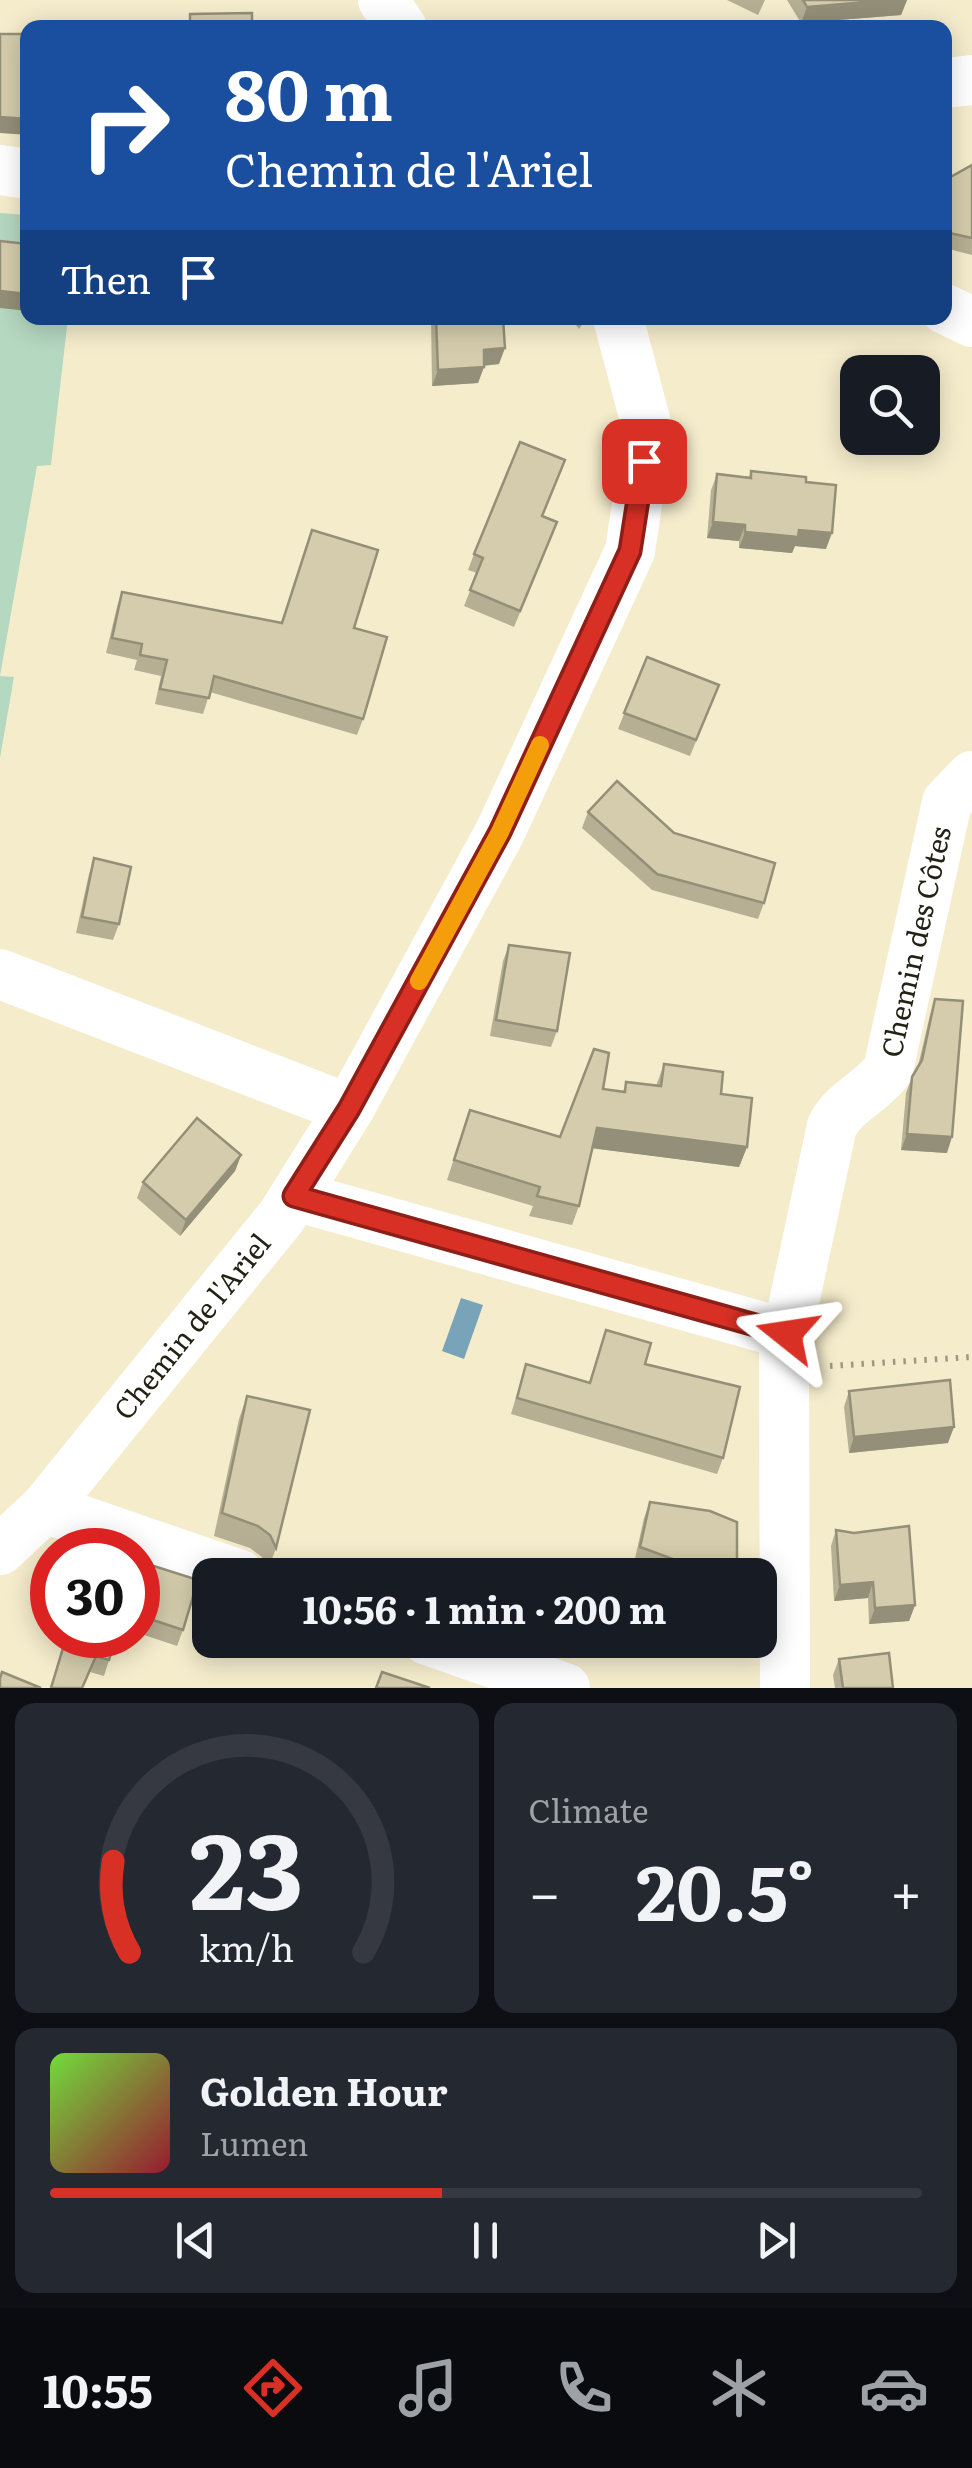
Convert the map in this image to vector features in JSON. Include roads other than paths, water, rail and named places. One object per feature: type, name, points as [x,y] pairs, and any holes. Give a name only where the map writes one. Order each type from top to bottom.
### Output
[{"type":"street","name":"Chemin de l'Ariel","points":[[0,1550],[45,1508],[294,1196],[349,1109],[500,832],[630,551],[648,431],[620,325]]},
{"type":"street","name":"Chemin des Côtes","points":[[785,1688],[785,1348],[832,1126],[840,1111],[875,1088],[888,1070],[947,802],[972,776]]},
{"type":"street","points":[[0,974],[349,1109]]},
{"type":"street","points":[[294,1196],[785,1348]]},
{"type":"street","points":[[45,1508],[192,1559]]},
{"type":"street","points":[[479,1658],[565,1688]]},
{"type":"water","points":[[461,1298],[483,1305],[464,1359],[442,1351]]}]
